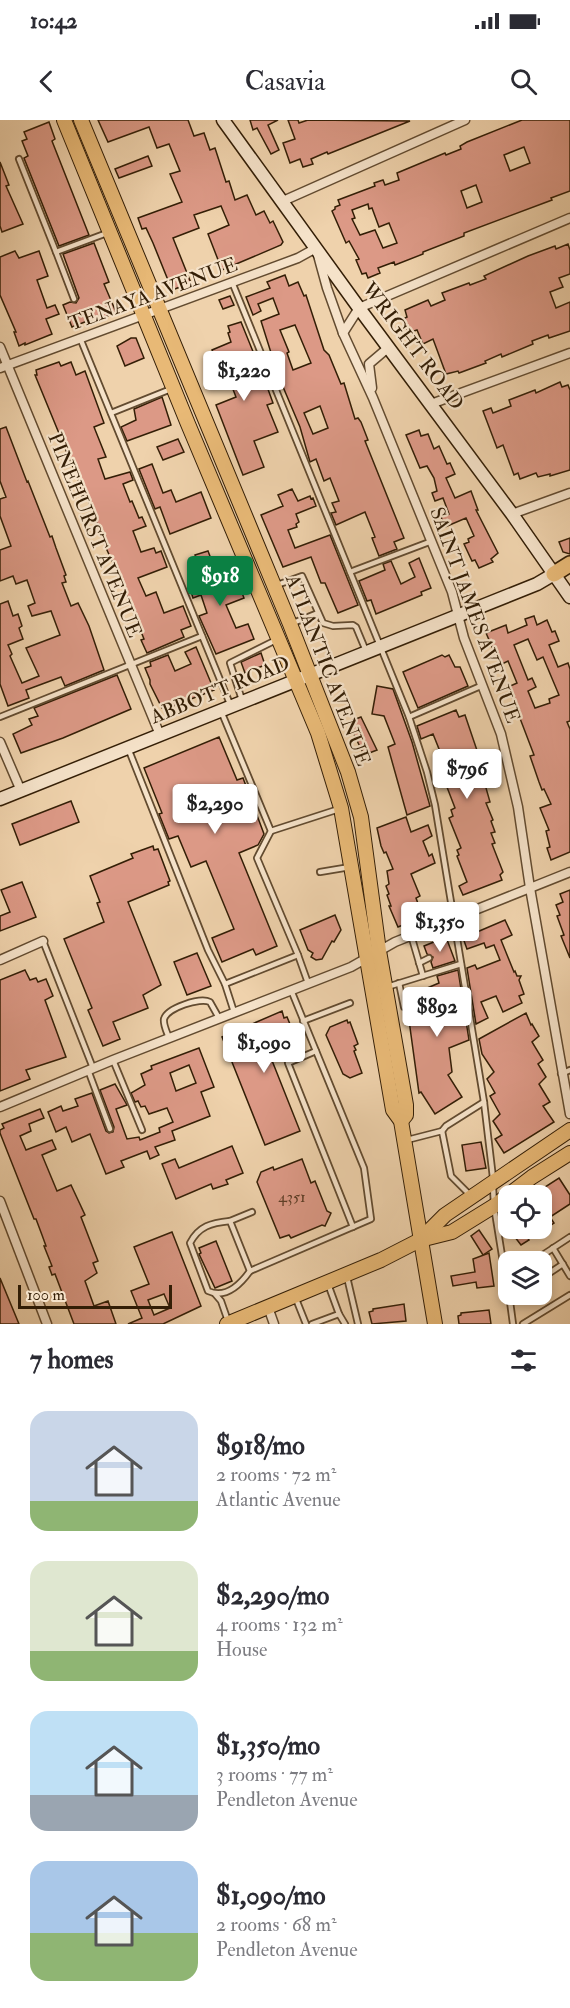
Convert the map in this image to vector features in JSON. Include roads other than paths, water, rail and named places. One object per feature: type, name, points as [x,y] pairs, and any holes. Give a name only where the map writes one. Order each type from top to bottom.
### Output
[{"type":"highway","points":[[554,574],[570,564]]},
{"type":"main road","name":"ATLANTIC AVENUE","points":[[64,120],[173,388],[318,733],[341,808],[351,867],[373,955],[393,985],[406,1105],[406,1115],[401,1121]]},
{"type":"main road","name":"ATLANTIC AVENUE","points":[[81,120],[345,762],[360,817],[373,955],[393,1110],[401,1121],[405,1141],[435,1324]]},
{"type":"main road","points":[[420,1240],[445,1215],[570,1130]]},
{"type":"main road","points":[[229,1324],[347,1275],[420,1240],[452,1232],[570,1153]]},
{"type":"street","name":"WRIGHT ROAD","points":[[223,120],[512,514],[570,597]]},
{"type":"street","points":[[283,201],[465,120]]},
{"type":"street","points":[[343,333],[359,308],[570,218]]},
{"type":"street","name":"TENAYA AVENUE","points":[[4,367],[298,258],[316,248]]},
{"type":"street","name":"SAINT JAMES AVENUE","points":[[316,248],[343,333],[433,541],[460,615],[464,638],[501,734],[518,807],[570,1114]]},
{"type":"street","name":"PINEHURST AVENUE","points":[[0,347],[4,367],[160,735]]},
{"type":"street","points":[[373,398],[369,364],[389,348]]},
{"type":"street","points":[[431,404],[570,353]]},
{"type":"street","points":[[512,514],[570,493]]},
{"type":"street","name":"ABBOTT ROAD","points":[[0,799],[537,584],[554,574]]},
{"type":"street","points":[[0,742],[21,791]]},
{"type":"street","points":[[0,1107],[308,983],[411,936],[570,872]]},
{"type":"street","points":[[0,960],[43,941]]},
{"type":"street","points":[[0,1201],[47,1324]]},
{"type":"street","points":[[268,1307],[274,1324]]},
{"type":"lane","points":[[18,159],[74,299]]},
{"type":"lane","points":[[56,252],[109,232]]},
{"type":"lane","points":[[232,282],[409,717],[424,762],[435,805],[484,1102],[494,1206],[502,1251]]},
{"type":"lane","points":[[80,338],[202,636],[271,831]]},
{"type":"lane","points":[[111,413],[173,388]]},
{"type":"lane","points":[[350,572],[433,541]]},
{"type":"lane","points":[[274,586],[302,576],[323,622],[327,625],[356,627],[366,652]]},
{"type":"lane","points":[[290,624],[318,613]]},
{"type":"lane","points":[[0,717],[202,636]]},
{"type":"lane","points":[[243,702],[230,663],[278,638]]},
{"type":"lane","points":[[409,717],[483,685]]},
{"type":"lane","points":[[128,748],[203,940],[225,984],[234,1012]]},
{"type":"lane","points":[[308,983],[257,858],[271,831],[341,808]]},
{"type":"lane","points":[[320,872],[351,867]]},
{"type":"lane","points":[[411,936],[423,976]]},
{"type":"lane","points":[[43,941],[110,1129]]},
{"type":"lane","points":[[451,949],[458,946]]},
{"type":"lane","points":[[225,984],[298,955]]},
{"type":"lane","points":[[419,963],[429,958]]},
{"type":"lane","points":[[408,1005],[404,1006],[393,985],[461,964]]},
{"type":"lane","points":[[458,984],[464,981]]},
{"type":"lane","points":[[215,1294],[238,1286],[250,1271],[371,1219],[364,1168],[291,990]]},
{"type":"lane","points":[[169,1038],[164,1025],[166,1016],[171,1011],[200,999],[210,1002],[219,1018]]},
{"type":"lane","points":[[303,1021],[350,1003]]},
{"type":"lane","points":[[316,1051],[288,1063],[353,1227]]},
{"type":"lane","points":[[113,1060],[142,1130]]},
{"type":"lane","points":[[564,1070],[570,1062]]},
{"type":"lane","points":[[405,1141],[442,1131],[446,1126],[484,1102]]},
{"type":"lane","points":[[442,1131],[451,1176],[472,1197]]},
{"type":"lane","points":[[229,1324],[221,1301],[215,1294],[208,1291],[190,1243],[196,1231],[214,1222],[230,1221],[252,1212]]},
{"type":"lane","points":[[230,1221],[250,1271]]},
{"type":"lane","points":[[548,1251],[570,1237]]},
{"type":"lane","points":[[553,1248],[570,1276]]},
{"type":"lane","points":[[552,1271],[562,1264]]},
{"type":"lane","points":[[347,1275],[358,1324],[351,1324]]},
{"type":"lane","points":[[328,1283],[345,1324]]},
{"type":"lane","points":[[524,1324],[570,1295]]},
{"type":"lane","points":[[295,1296],[306,1324]]},
{"type":"lane","points":[[510,1305],[513,1324]]},
{"type":"lane","points":[[312,1324],[339,1314]]}]
